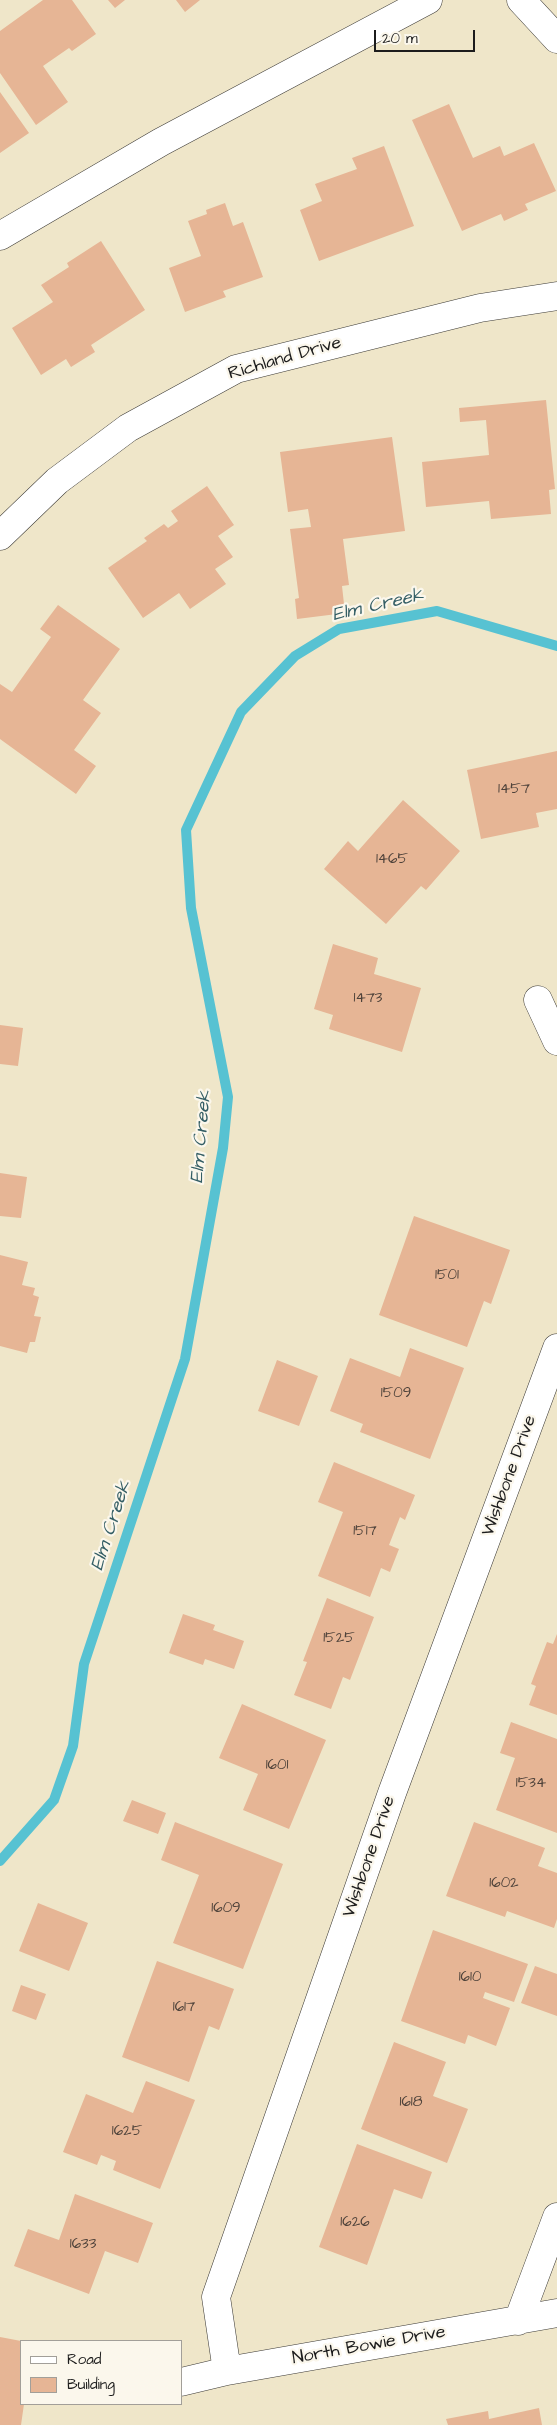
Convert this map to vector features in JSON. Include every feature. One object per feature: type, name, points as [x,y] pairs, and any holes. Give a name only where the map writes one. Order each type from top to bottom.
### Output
[{"type":"street","points":[[0,236],[161,142],[428,0]]},
{"type":"street","points":[[521,0],[557,39]]},
{"type":"street","name":"Richland Drive","points":[[0,536],[56,481],[128,428],[236,369],[480,308],[557,296]]},
{"type":"street","points":[[538,1000],[557,1041]]},
{"type":"street","name":"Wishbone Drive","points":[[227,2371],[216,2296],[392,1793],[557,1348]]},
{"type":"street","points":[[518,2321],[557,2217]]},
{"type":"street","name":"North Bowie Drive","points":[[182,2382],[227,2371],[557,2313]]},
{"type":"building","points":[[43,0],[72,0],[96,34],[72,51],[69,48],[43,66],[68,102],[36,125],[0,73],[0,31]]},
{"type":"building","points":[[108,0],[125,0],[115,8]]},
{"type":"building","points":[[176,0],[200,0],[185,12]]},
{"type":"building","points":[[0,92],[29,133],[0,153]]},
{"type":"building","points":[[449,104],[473,158],[500,146],[504,156],[534,143],[556,191],[525,204],[528,210],[504,221],[501,214],[462,231],[412,120]]},
{"type":"building","points":[[384,146],[414,226],[319,261],[300,210],[322,201],[315,184],[357,169],[352,158]]},
{"type":"building","points":[[225,203],[233,226],[243,222],[263,277],[223,291],[226,297],[185,312],[169,268],[201,256],[188,221],[207,214],[206,210]]},
{"type":"building","points":[[101,241],[145,310],[91,345],[95,352],[71,367],[66,359],[41,375],[12,328],[53,302],[41,285],[69,267],[67,263]]},
{"type":"building","points":[[546,400],[555,489],[549,490],[551,514],[491,519],[489,501],[426,507],[422,462],[489,455],[486,420],[460,422],[459,408]]},
{"type":"building","points":[[392,437],[405,531],[343,539],[349,585],[342,586],[345,613],[297,619],[295,599],[299,598],[290,529],[311,527],[308,509],[288,512],[280,452]]},
{"type":"building","points":[[207,486],[234,525],[218,536],[233,557],[215,569],[226,584],[190,609],[179,593],[143,618],[108,568],[147,541],[144,538],[164,524],[168,528],[178,521],[171,511]]},
{"type":"building","points":[[58,605],[120,649],[83,700],[101,713],[74,750],[96,766],[76,794],[0,739],[0,684],[12,692],[51,637],[40,629]]},
{"type":"building","points":[[557,751],[557,809],[536,813],[539,827],[481,839],[467,770]]},
{"type":"building","points":[[403,800],[460,851],[426,890],[421,886],[386,924],[324,869],[348,841],[358,851]]},
{"type":"building","points":[[333,944],[378,958],[374,974],[421,988],[402,1052],[329,1029],[333,1015],[314,1009]]},
{"type":"building","points":[[0,1025],[23,1028],[18,1066],[0,1064]]},
{"type":"building","points":[[0,1173],[27,1177],[21,1218],[0,1216]]},
{"type":"building","points":[[414,1216],[510,1250],[491,1304],[484,1301],[467,1347],[379,1315]]},
{"type":"building","points":[[0,1255],[28,1262],[22,1285],[35,1288],[33,1295],[39,1297],[34,1316],[41,1317],[35,1342],[30,1342],[27,1353],[0,1346]]},
{"type":"building","points":[[410,1348],[464,1368],[430,1459],[360,1432],[363,1424],[330,1411],[350,1358],[400,1377]]},
{"type":"building","points":[[277,1360],[318,1376],[299,1426],[258,1411]]},
{"type":"building","points":[[334,1462],[415,1495],[405,1520],[400,1517],[389,1545],[399,1549],[390,1572],[381,1568],[370,1597],[318,1576],[343,1512],[318,1502]]},
{"type":"building","points":[[327,1598],[374,1617],[350,1680],[343,1677],[331,1709],[294,1695],[307,1662],[303,1661]]},
{"type":"building","points":[[183,1614],[215,1625],[213,1630],[244,1641],[234,1669],[205,1659],[203,1665],[169,1653]]},
{"type":"building","points":[[557,1634],[557,1715],[529,1705],[536,1686],[531,1684],[547,1642],[553,1644]]},
{"type":"building","points":[[242,1704],[326,1740],[289,1829],[243,1810],[258,1774],[219,1758]]},
{"type":"building","points":[[511,1722],[557,1739],[557,1833],[496,1810],[515,1758],[500,1753]]},
{"type":"building","points":[[132,1800],[166,1813],[158,1834],[123,1821]]},
{"type":"building","points":[[175,1822],[283,1864],[243,1969],[173,1943],[199,1875],[161,1860]]},
{"type":"building","points":[[474,1822],[545,1848],[538,1866],[557,1873],[557,1919],[554,1928],[507,1911],[505,1917],[446,1896]]},
{"type":"building","points":[[38,1903],[88,1923],[69,1971],[19,1951]]},
{"type":"building","points":[[433,1930],[528,1964],[514,2002],[485,1992],[483,1998],[510,2008],[496,2046],[468,2035],[465,2044],[401,2021]]},
{"type":"building","points":[[157,1961],[234,1989],[219,2030],[209,2026],[189,2082],[122,2057]]},
{"type":"building","points":[[535,1966],[557,1974],[557,2016],[521,2003]]},
{"type":"building","points":[[21,1985],[46,1994],[36,2020],[12,2011]]},
{"type":"building","points":[[394,2042],[446,2062],[433,2096],[468,2109],[447,2163],[361,2129]]},
{"type":"building","points":[[146,2081],[195,2100],[160,2189],[113,2170],[116,2161],[101,2155],[97,2165],[63,2152],[86,2094],[133,2113]]},
{"type":"building","points":[[357,2144],[432,2172],[422,2199],[394,2189],[367,2265],[319,2247]]},
{"type":"building","points":[[75,2194],[153,2223],[138,2263],[105,2251],[89,2294],[14,2266],[28,2229],[59,2240]]},
{"type":"building","points":[[0,2337],[20,2341],[20,2405],[24,2405],[21,2425],[0,2425]]},
{"type":"building","points":[[539,2408],[542,2425],[448,2425],[446,2419],[488,2411],[489,2419]]},
{"type":"waterway","name":"Elm Creek","points":[[0,1861],[54,1800],[73,1746],[84,1664],[185,1359],[223,1148],[228,1097],[191,908],[186,830],[241,712],[295,656],[339,629],[437,611],[557,646]]}]
